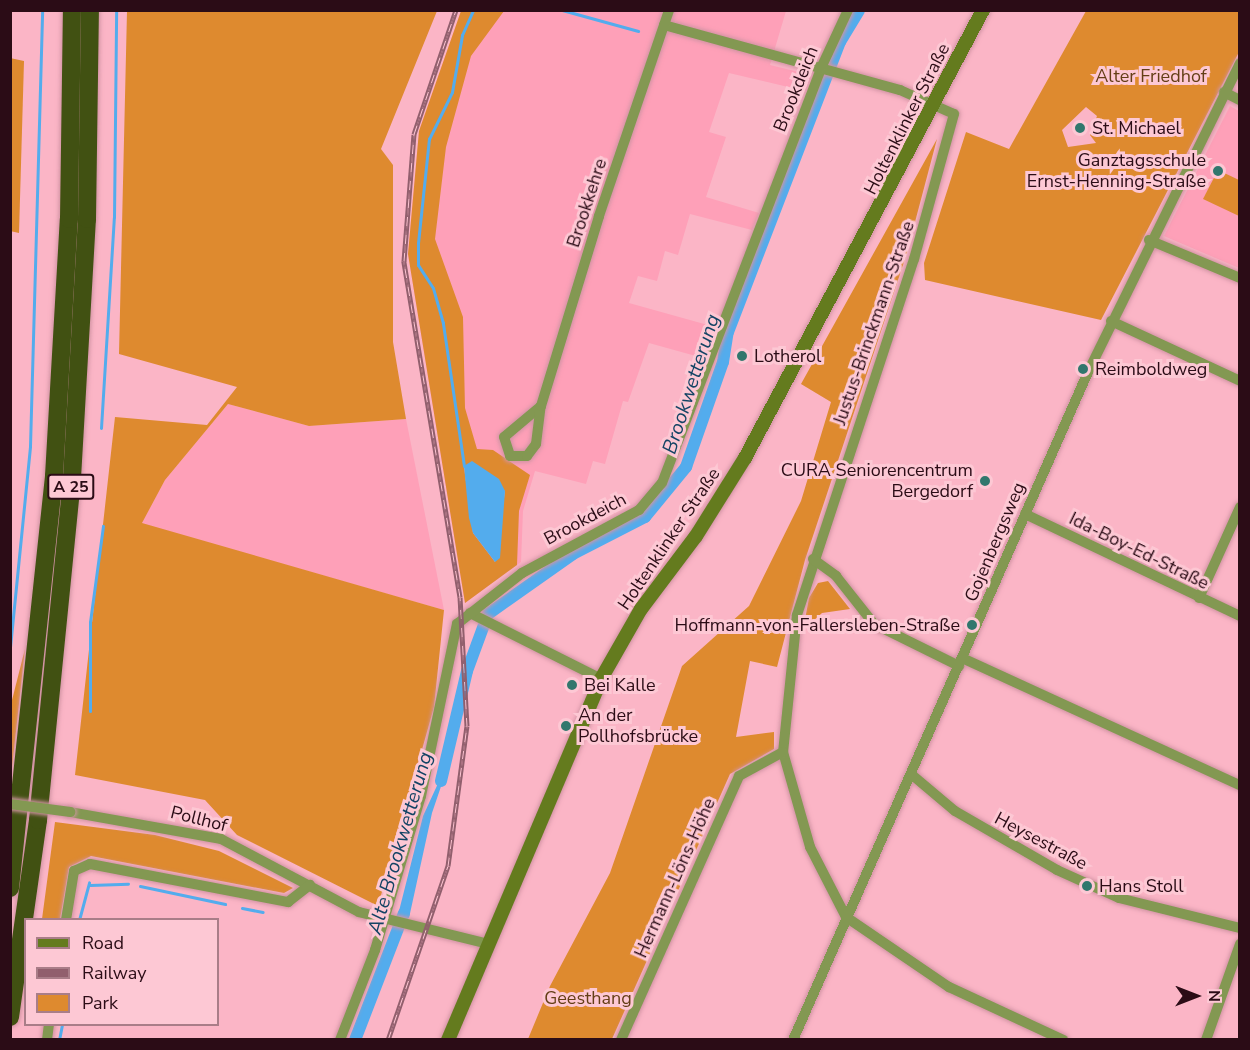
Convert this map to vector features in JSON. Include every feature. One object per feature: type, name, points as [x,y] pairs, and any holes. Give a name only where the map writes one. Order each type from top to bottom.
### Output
[{"type":"highway","name":"A 25","points":[[10,888],[54,476],[69,219],[72,10]]},
{"type":"highway","name":"A 25","points":[[24,918],[38,820],[72,478],[87,219],[90,10]]},
{"type":"highway","name":"A 25","points":[[10,1017],[24,918]]},
{"type":"main road","name":"Holtenklinker Straße","points":[[448,1040],[484,944],[601,679],[641,609],[696,536],[745,458],[938,104],[983,10]]},
{"type":"street","name":"Brookkehre","points":[[541,406],[504,437],[510,456],[520,458],[532,452],[541,406],[669,10]]},
{"type":"street","name":"Brookdeich","points":[[340,1040],[385,920],[438,729],[455,627],[522,573],[639,510],[662,483],[828,69],[849,10]]},
{"type":"street","points":[[664,25],[828,69],[938,104]]},
{"type":"street","name":"Gojenbergsweg","points":[[793,1040],[1111,321],[1149,240],[1239,63]]},
{"type":"street","points":[[1224,92],[1239,100]]},
{"type":"street","name":"Justus-Brinckmann-Straße","points":[[938,104],[954,114],[952,135],[813,559],[788,668],[783,752],[810,848],[846,917],[949,987],[1063,1040]]},
{"type":"street","points":[[1149,240],[1239,278]]},
{"type":"street","points":[[1111,321],[1239,381]]},
{"type":"street","points":[[1199,598],[1239,507]]},
{"type":"street","name":"Ida-Boy-Ed-Straße","points":[[1025,514],[1239,616]]},
{"type":"street","points":[[813,559],[836,576],[874,624],[1239,785]]},
{"type":"street","points":[[470,613],[601,679]]},
{"type":"street","name":"Hermann-Löns-Höhe","points":[[621,1040],[739,776],[783,752]]},
{"type":"street","name":"Heysestraße","points":[[911,774],[955,811],[1057,870],[1119,898],[1239,928]]},
{"type":"street","name":"Pollhof","points":[[10,804],[70,812],[221,839],[310,885],[385,920],[484,944]]},
{"type":"street","points":[[66,918],[74,871],[90,864],[288,902],[310,885]]},
{"type":"street","points":[[1206,1040],[1239,944]]},
{"type":"shaded area","points":[[461,11],[786,11],[770,65],[811,75],[805,91],[729,73],[709,132],[726,137],[706,197],[759,213],[752,230],[690,214],[678,255],[665,251],[657,281],[638,276],[629,303],[715,327],[703,358],[649,343],[628,402],[623,401],[605,464],[593,461],[586,484],[535,471],[523,511],[521,562],[465,603],[408,254],[419,131]]},
{"type":"shaded area","name":"Ganztagsschule Ernst-Henning-Straße","points":[[1230,106],[1239,111],[1239,268],[1164,236]]},
{"type":"shaded area","points":[[228,404],[309,426],[406,419],[444,610],[141,524],[165,480]]},
{"type":"green space","points":[[127,11],[437,11],[381,149],[393,165],[393,342],[406,419],[309,426],[228,404],[165,480],[142,523],[444,610],[434,707],[378,906],[237,835],[205,800],[75,775],[115,417],[207,425],[237,387],[119,354]]},
{"type":"green space","points":[[461,11],[504,11],[471,56],[446,147],[435,239],[463,317],[465,408],[477,449],[493,450],[530,475],[519,511],[517,565],[465,603],[408,254],[419,131]],"holes":[[[464,467],[505,491],[495,562],[473,533]]]},
{"type":"green space","name":"Alter Friedhof","points":[[1086,11],[1239,11],[1239,52],[1101,320],[925,280],[924,263],[966,132],[1009,149]],"holes":[[[1086,107],[1097,116],[1090,135],[1096,143],[1068,147],[1062,130]]]},
{"type":"green space","points":[[10,58],[24,61],[19,233],[10,231]]},
{"type":"green space","name":"Geesthang","points":[[937,139],[906,256],[805,560],[777,667],[750,661],[736,737],[774,732],[774,749],[730,774],[612,1039],[528,1039],[550,986],[610,873],[682,666],[749,606],[801,501],[831,402],[801,384]]},
{"type":"green space","points":[[1218,170],[1239,180],[1239,216],[1203,199]]},
{"type":"green space","points":[[828,581],[850,609],[822,613],[803,630],[809,598],[818,583]]},
{"type":"green space","points":[[25,649],[11,777],[11,704]]},
{"type":"green space","points":[[55,822],[155,835],[219,851],[293,888],[284,893],[91,856],[69,867],[60,918],[42,918]]},
{"type":"water","points":[[472,461],[499,479],[505,491],[500,558],[495,562],[473,533],[469,518],[464,466]]},
{"type":"water","points":[[453,751],[432,813],[409,918],[398,915],[423,816]]},
{"type":"waterway","points":[[10,647],[30,446],[42,10]]},
{"type":"waterway","points":[[101,428],[114,217],[116,10]]},
{"type":"waterway","points":[[464,466],[443,323],[433,288],[418,265],[418,243],[429,139],[452,92],[462,35],[473,10]]},
{"type":"waterway","points":[[562,10],[638,31]]},
{"type":"waterway","name":"Brookwetterung","points":[[441,781],[467,671],[488,614],[573,554],[645,517],[686,467],[723,362],[728,332],[840,42],[859,10]]},
{"type":"waterway","points":[[90,711],[90,622],[103,526]]},
{"type":"waterway","points":[[80,918],[89,882]]},
{"type":"waterway","points":[[90,885],[128,884]]},
{"type":"waterway","points":[[140,886],[225,904]]},
{"type":"waterway","points":[[242,908],[263,912]]},
{"type":"waterway","name":"Alte Brookwetterung","points":[[355,1040],[404,913]]},
{"type":"waterway","points":[[59,1040],[62,1026]]},
{"type":"railway","points":[[388,1040],[448,866],[467,726],[460,597],[404,261],[414,134],[456,10]]},
{"type":"place","name":"St. Michael","points":[[1080,128]]},
{"type":"place","name":"Ganztagsschule Ernst-Henning-Straße","points":[[1218,171]]},
{"type":"place","name":"Lotherol","points":[[742,356]]},
{"type":"place","name":"Reimboldweg","points":[[1083,369]]},
{"type":"place","name":"CURA Seniorencentrum Bergedorf","points":[[985,481]]},
{"type":"place","name":"Hoffmann-von-Fallersleben-Straße","points":[[972,625]]},
{"type":"place","name":"Bei Kalle","points":[[572,685]]},
{"type":"place","name":"An der Pollhofsbrücke","points":[[566,726]]},
{"type":"place","name":"Hans Stoll","points":[[1087,886]]}]
